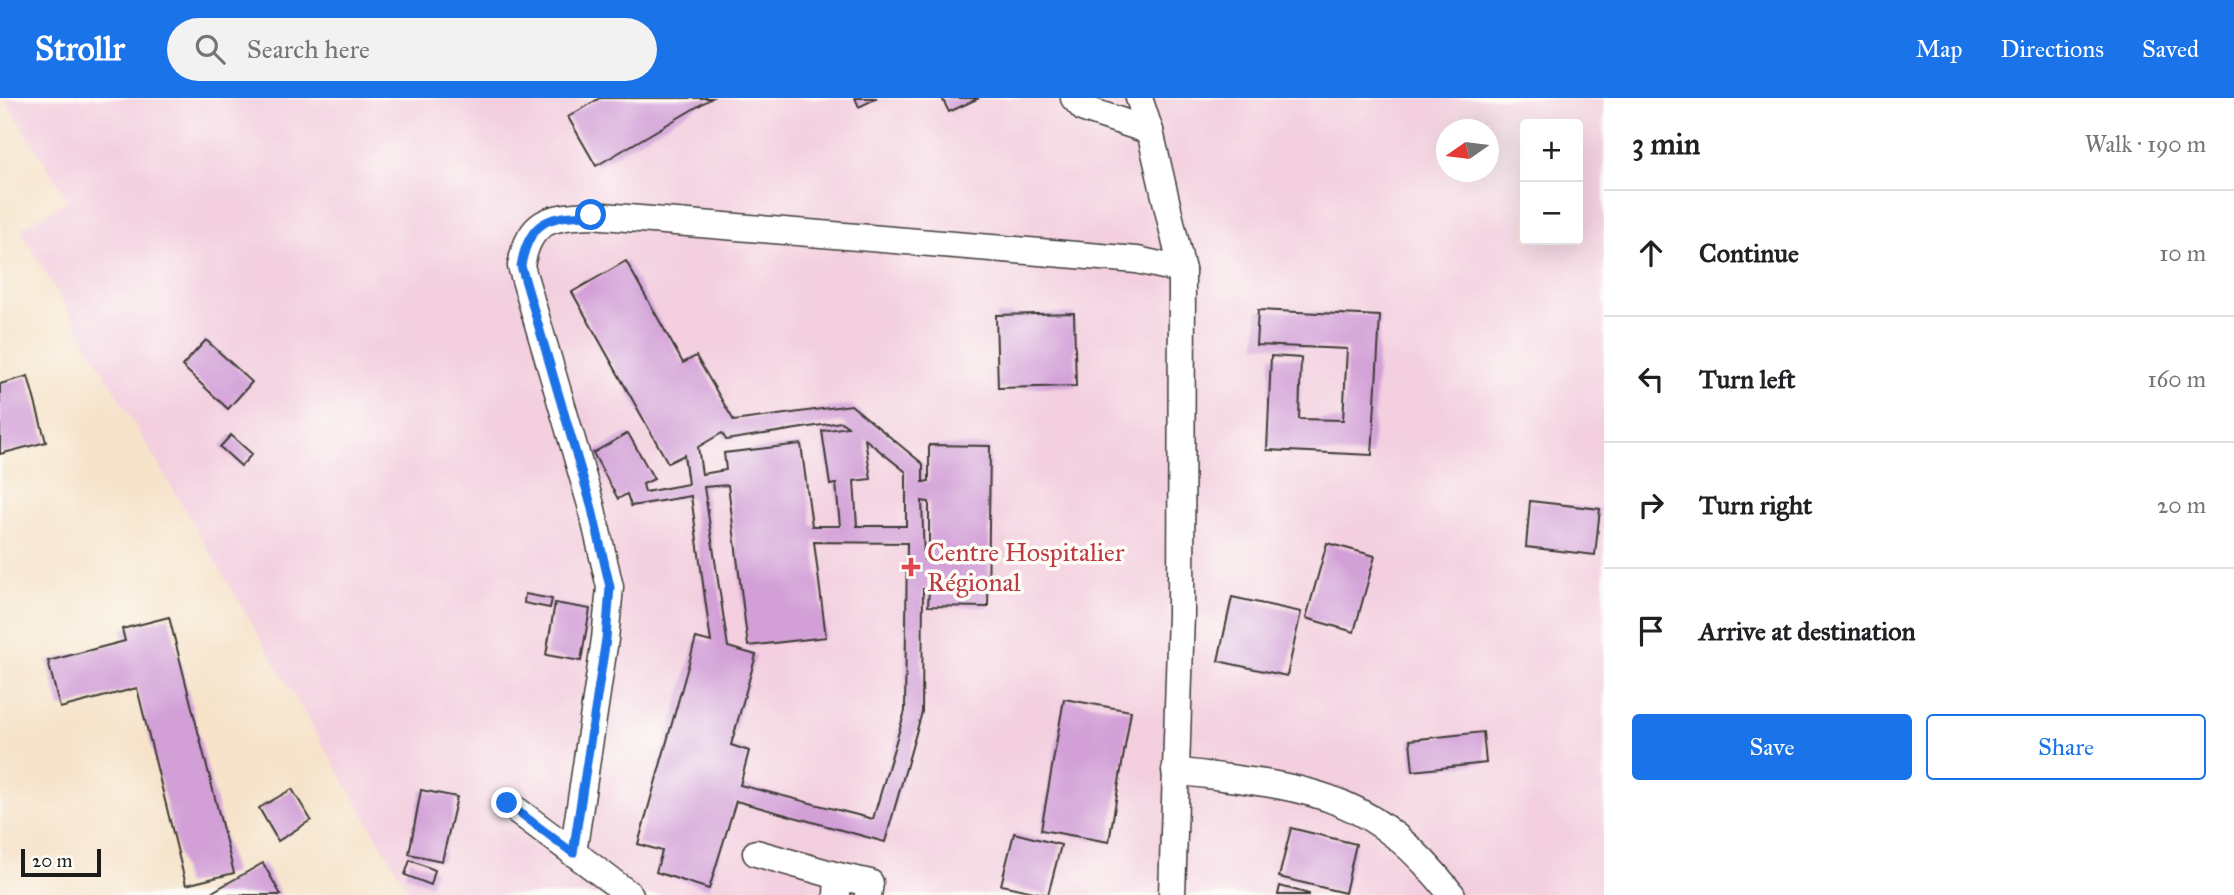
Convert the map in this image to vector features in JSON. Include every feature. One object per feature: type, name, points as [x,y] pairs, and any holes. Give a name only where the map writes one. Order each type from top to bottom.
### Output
[{"type":"lane","points":[[1074,98],[1084,109],[1150,131]]},
{"type":"lane","points":[[1139,98],[1150,131],[1182,270],[1181,614],[1172,895]]},
{"type":"lane","points":[[573,853],[606,639],[610,587],[591,505],[521,266],[524,247],[539,227],[556,216],[591,215],[1137,260],[1182,270]]},
{"type":"lane","points":[[1174,771],[1294,787],[1333,797],[1368,814],[1398,837],[1452,895]]},
{"type":"lane","points":[[507,803],[630,895]]},
{"type":"lane","points":[[756,853],[837,886],[870,883],[868,895]]},
{"type":"shaded area","name":"Centre Hospitalier Régional","points":[[4,98],[1604,98],[1604,895],[411,895],[20,229],[68,200]]},
{"type":"building","points":[[600,98],[712,98],[596,166],[568,117]]},
{"type":"building","points":[[855,98],[877,98],[859,107]]},
{"type":"building","points":[[942,98],[979,98],[949,112]]},
{"type":"building","points":[[626,261],[683,363],[696,356],[734,421],[851,405],[923,464],[923,482],[929,481],[929,445],[990,446],[988,607],[928,606],[929,589],[923,589],[922,712],[885,842],[736,801],[709,889],[656,872],[662,851],[638,844],[696,638],[711,642],[691,496],[631,506],[627,494],[618,499],[593,453],[628,433],[654,479],[643,484],[645,492],[688,484],[684,455],[668,463],[572,292]],"holes":[[[841,422],[848,427],[822,431],[830,485],[836,484],[840,526],[812,526],[801,444],[724,453],[726,470],[702,474],[698,447],[722,433],[726,440]],[[865,439],[906,472],[906,526],[857,526],[854,481],[871,479]],[[728,485],[748,646],[826,637],[814,542],[907,543],[905,711],[873,819],[740,785],[749,751],[731,745],[756,655],[728,647],[704,487]],[[922,501],[929,502],[929,560],[924,560]]]},
{"type":"building","points":[[1258,310],[1380,316],[1372,455],[1267,450],[1271,356],[1301,358],[1299,419],[1343,420],[1347,349],[1256,345]]},
{"type":"building","points":[[1074,313],[1076,386],[998,388],[996,315]]},
{"type":"building","points":[[206,340],[252,382],[228,409],[182,366]]},
{"type":"building","points":[[28,376],[46,442],[0,454],[0,384]]},
{"type":"building","points":[[231,435],[252,454],[241,466],[220,447]]},
{"type":"building","points":[[1530,501],[1600,509],[1595,555],[1526,547]]},
{"type":"building","points":[[1327,543],[1375,556],[1354,632],[1306,618]]},
{"type":"building","points":[[525,594],[552,599],[550,608],[524,603]]},
{"type":"building","points":[[1232,597],[1301,612],[1287,676],[1218,661]]},
{"type":"building","points":[[555,603],[590,609],[581,661],[546,655]]},
{"type":"building","points":[[169,617],[234,873],[186,885],[137,688],[60,708],[48,661],[125,641],[122,629]]},
{"type":"building","points":[[1064,699],[1131,711],[1109,842],[1041,830]]},
{"type":"building","points":[[1483,732],[1486,763],[1413,771],[1410,740]]},
{"type":"building","points":[[292,789],[311,820],[278,841],[259,808]]},
{"type":"building","points":[[421,790],[457,797],[442,861],[409,854]]},
{"type":"building","points":[[1291,828],[1356,844],[1345,893],[1279,877]]},
{"type":"building","points":[[1014,833],[1061,845],[1048,895],[1001,885]]},
{"type":"building","points":[[410,860],[435,870],[431,885],[405,875]]},
{"type":"building","points":[[263,863],[281,895],[207,895]]},
{"type":"building","points":[[1280,886],[1309,894],[1309,895],[1278,895]]},
{"type":"place","name":"Centre Hospitalier Régional","points":[[911,567]]},
{"type":"route","points":[[507,803],[573,853],[606,639],[610,587],[591,505],[521,266],[524,247],[539,227],[556,216],[591,215]]}]
